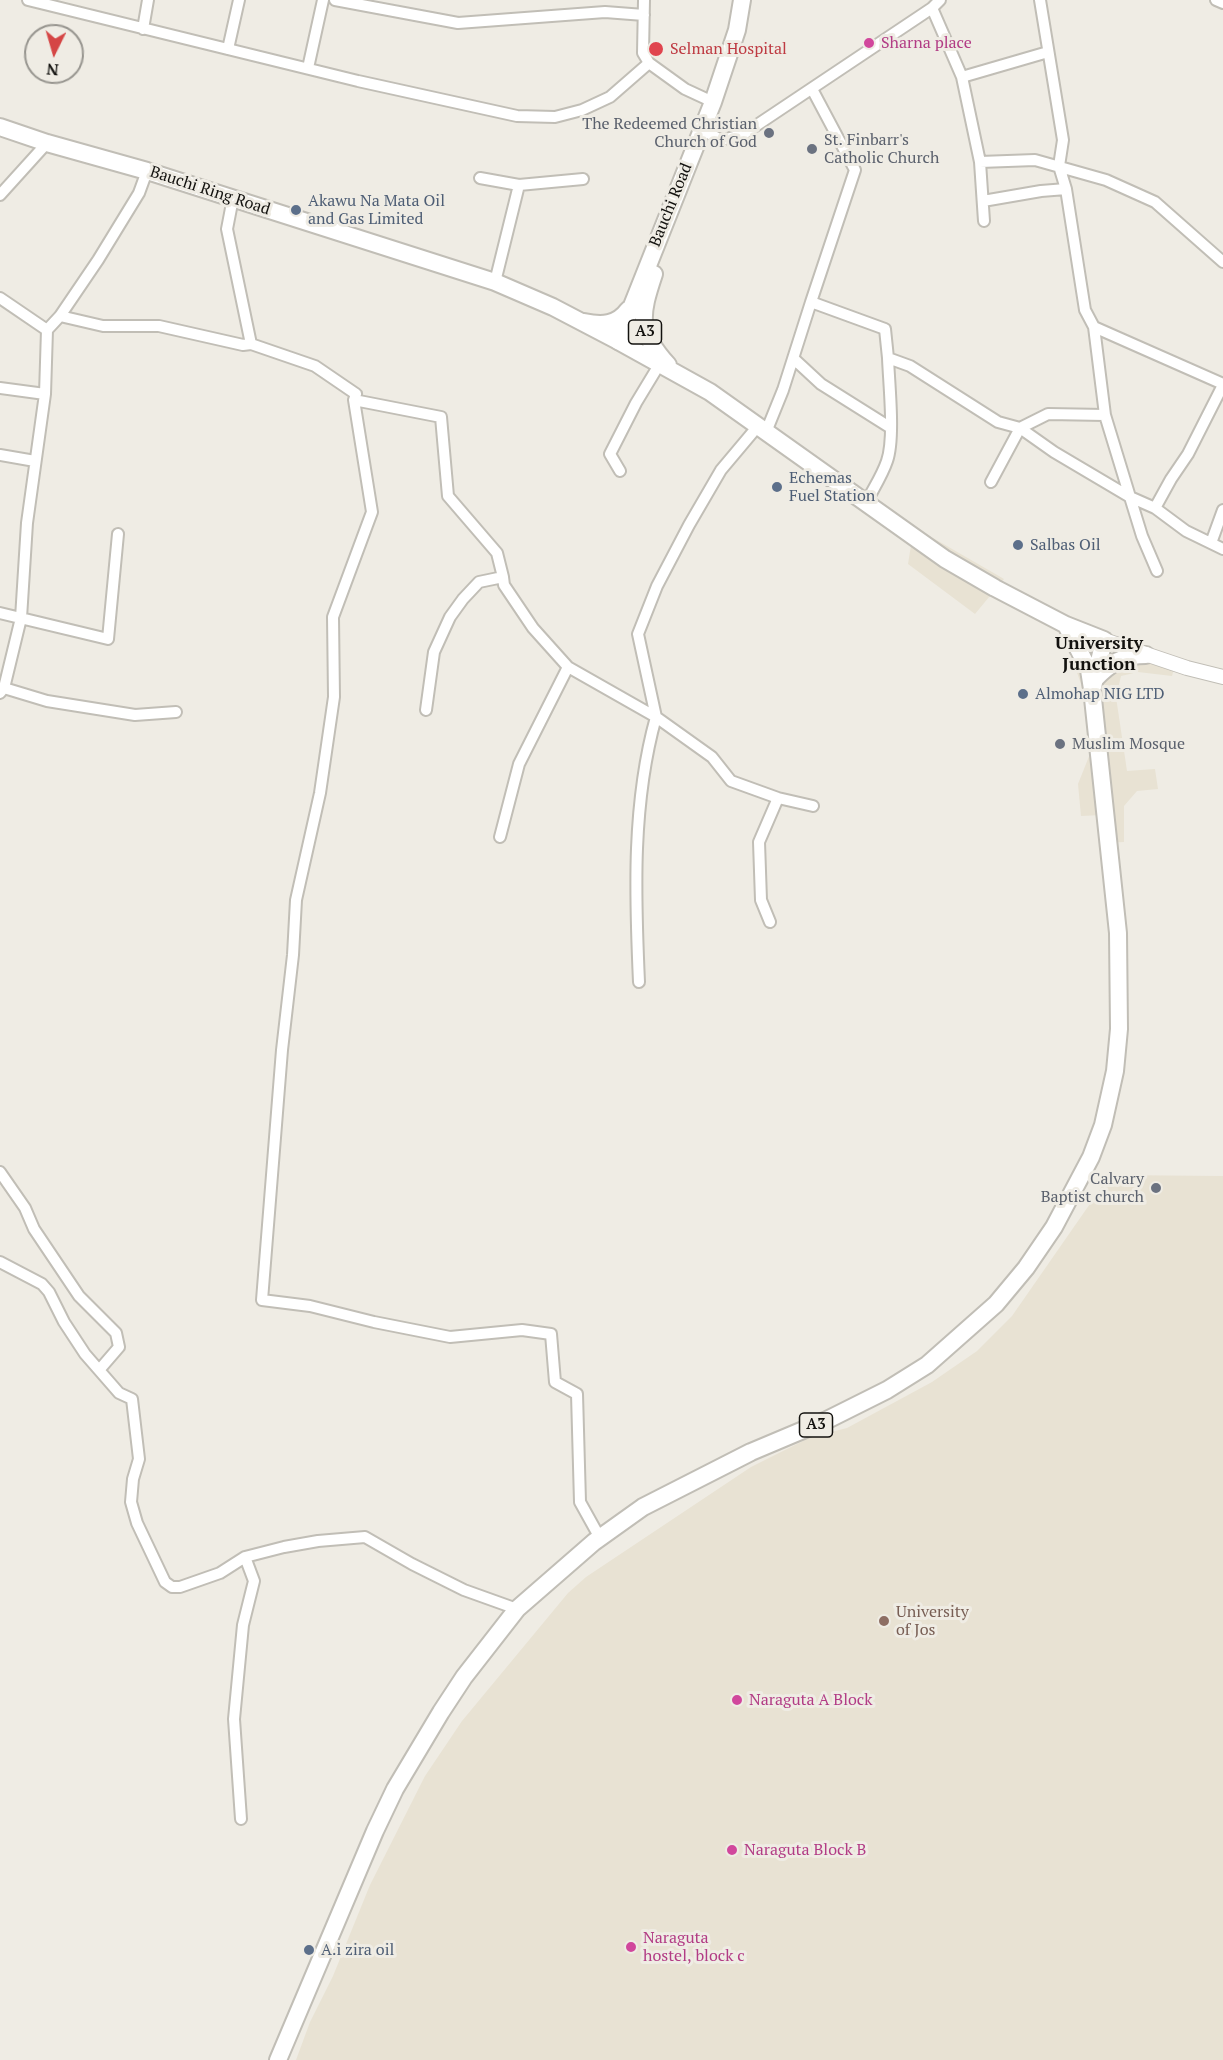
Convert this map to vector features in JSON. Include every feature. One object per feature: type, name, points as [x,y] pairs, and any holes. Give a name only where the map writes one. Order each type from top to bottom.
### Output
[{"type":"main road","name":"Bauchi Road","points":[[630,307],[713,102],[737,30],[742,0]]},
{"type":"main road","name":"Bauchi Road","points":[[675,374],[654,350],[645,334],[644,309],[652,281],[749,27],[752,0]]},
{"type":"main road","name":"Bauchi Ring Road","points":[[0,127],[47,143],[147,171],[495,282],[584,322],[618,341]]},
{"type":"main road","name":"A3","points":[[584,322],[601,325],[614,322],[624,316],[630,307]]},
{"type":"main road","name":"A3","points":[[278,2060],[375,1831],[396,1789],[464,1677],[517,1609],[600,1538],[643,1507],[751,1452],[827,1420],[867,1400],[927,1365],[996,1304],[1026,1268],[1054,1227],[1091,1157],[1103,1125],[1115,1071],[1119,1029],[1118,933],[1092,680],[1098,639],[1066,625],[954,564],[710,392],[618,341],[630,307]]},
{"type":"main road","name":"A3","points":[[1066,625],[1092,680]]},
{"type":"main road","points":[[1098,639],[1223,677]]},
{"type":"main road","points":[[1092,680],[1123,658],[1146,655]]},
{"type":"street","points":[[28,0],[142,29],[517,116],[555,117],[582,110],[610,97],[649,63]]},
{"type":"street","points":[[142,29],[148,0]]},
{"type":"street","points":[[228,49],[239,0]]},
{"type":"street","points":[[308,68],[323,0]]},
{"type":"street","points":[[336,0],[458,23],[605,12],[644,15]]},
{"type":"street","points":[[644,0],[643,53],[649,63],[685,88],[713,102]]},
{"type":"street","points":[[1040,0],[1063,140],[1059,166],[1066,189],[1085,310],[1094,327],[1105,415],[1142,536],[1157,571]]},
{"type":"street","points":[[1216,0],[1223,3]]},
{"type":"street","points":[[710,134],[721,140],[742,135],[936,4],[962,77],[980,162],[984,222]]},
{"type":"street","points":[[962,77],[1048,52]]},
{"type":"street","points":[[639,982],[636,842],[649,743],[656,717],[638,634],[657,586],[721,470],[762,429],[794,359],[855,170],[812,89]]},
{"type":"street","points":[[0,195],[47,143]]},
{"type":"street","points":[[980,162],[1035,160],[1106,180],[1155,201],[1223,262]]},
{"type":"street","points":[[147,171],[133,203],[98,260],[60,316],[47,330],[45,394],[27,523],[21,618],[2,691],[46,701],[135,715],[176,712]]},
{"type":"street","points":[[480,178],[519,185],[583,179]]},
{"type":"street","points":[[495,282],[519,185]]},
{"type":"street","points":[[982,201],[1066,189]]},
{"type":"street","points":[[233,198],[227,229],[251,344]]},
{"type":"street","points":[[0,298],[47,330]]},
{"type":"street","points":[[811,302],[885,329],[891,428],[888,459],[866,503]]},
{"type":"street","points":[[60,316],[102,326],[159,326],[243,345],[251,344],[315,366],[356,394],[354,400],[372,512],[333,617],[333,697],[320,793],[296,900],[262,1300],[310,1306],[450,1337],[522,1330],[551,1334],[555,1382],[577,1394],[580,1502],[600,1538]]},
{"type":"street","points":[[1094,327],[1223,384],[1188,453],[1155,508]]},
{"type":"street","points":[[888,358],[910,366],[998,422],[1020,428],[1054,452],[1130,497],[1155,508],[1186,531],[1223,549]]},
{"type":"street","points":[[794,359],[820,384],[891,428]]},
{"type":"street","points":[[620,471],[610,454],[636,403],[659,365]]},
{"type":"street","points":[[0,388],[45,394]]},
{"type":"street","points":[[354,400],[441,417],[448,496],[497,554],[504,585],[534,628],[568,667],[656,717],[712,757],[731,781],[778,798],[813,806]]},
{"type":"street","points":[[991,482],[1020,428],[1048,414],[1105,415]]},
{"type":"street","points":[[0,455],[36,461]]},
{"type":"street","points":[[1211,543],[1223,510]]},
{"type":"street","points":[[0,613],[108,639],[118,534]]},
{"type":"street","points":[[426,710],[434,652],[450,617],[479,582],[503,578]]},
{"type":"street","points":[[500,837],[519,764],[568,667]]},
{"type":"street","points":[[770,922],[762,900],[759,842],[778,798]]},
{"type":"street","points":[[0,1172],[25,1208],[34,1229],[79,1296],[116,1333],[119,1347],[100,1369]]},
{"type":"street","points":[[0,1262],[42,1284],[85,1354],[119,1393],[132,1400],[139,1460],[133,1479],[131,1502],[136,1523],[165,1582],[172,1587],[180,1587],[220,1573],[245,1557],[295,1545],[365,1537],[464,1590],[517,1609]]},
{"type":"street","points":[[242,1819],[234,1719],[243,1625],[254,1581],[245,1557]]},
{"type":"shaded area","points":[[914,527],[1004,579],[975,614],[908,564]]},
{"type":"shaded area","points":[[1141,658],[1174,668],[1172,676],[1138,672],[1121,676],[1116,697],[1127,771],[1155,769],[1158,789],[1137,791],[1124,806],[1124,842],[1104,843],[1102,815],[1081,816],[1078,784],[1092,749],[1081,684],[1074,664]]},
{"type":"shaded area","name":"University of Jos","points":[[1110,1175],[1223,1176],[1223,2060],[296,2060],[310,2022],[333,1976],[370,1885],[425,1776],[462,1721],[568,1593],[586,1577],[751,1467],[811,1437],[847,1428],[932,1382],[977,1351],[1012,1316]]},
{"type":"place","name":"Sharna place","points":[[869,43]]},
{"type":"place","name":"Selman Hospital","points":[[656,49]]},
{"type":"place","name":"The Redeemed Christian Church of God","points":[[769,133]]},
{"type":"place","name":"St. Finbarr's Catholic Church","points":[[812,149]]},
{"type":"place","name":"Akawu Na Mata Oil and Gas Limited","points":[[296,210]]},
{"type":"place","name":"Echemas Fuel Station","points":[[777,487]]},
{"type":"place","name":"Salbas Oil","points":[[1018,545]]},
{"type":"place","name":"Almohap NIG LTD","points":[[1023,694]]},
{"type":"place","name":"Muslim Mosque","points":[[1060,744]]},
{"type":"place","name":"Calvary Baptist church","points":[[1156,1188]]},
{"type":"place","name":"University of Jos","points":[[884,1621]]},
{"type":"place","name":"Naraguta A Block","points":[[737,1700]]},
{"type":"place","name":"Naraguta Block B","points":[[732,1850]]},
{"type":"place","name":"Naraguta hostel, block c","points":[[631,1947]]},
{"type":"place","name":"A.i zira oil","points":[[309,1950]]},
{"type":"district","name":"University Junction","points":[[1099,654]]}]
